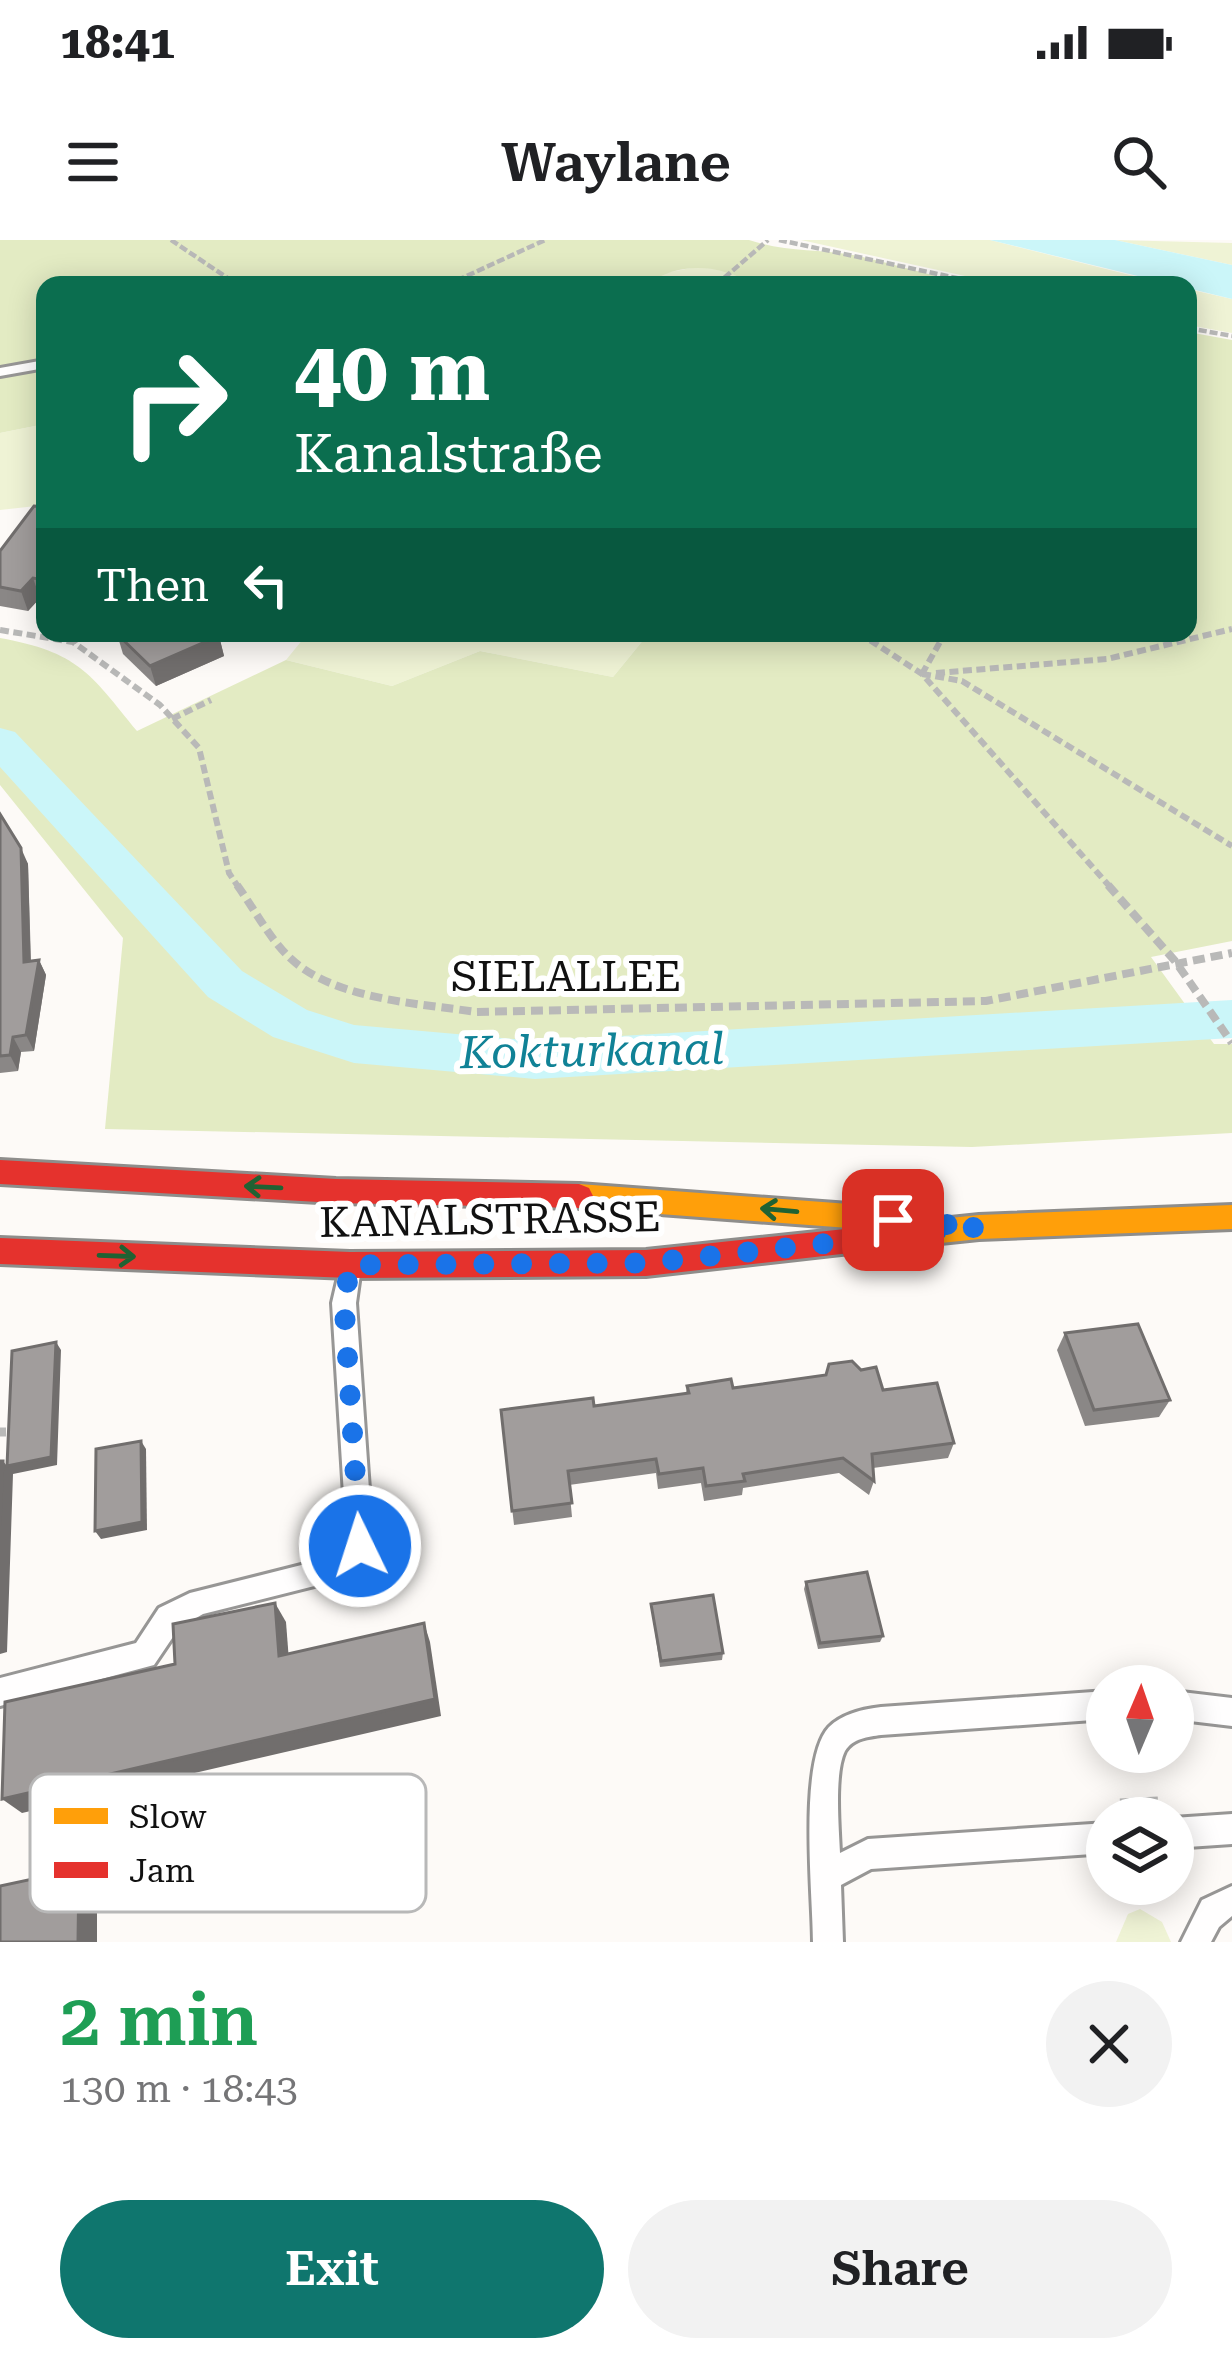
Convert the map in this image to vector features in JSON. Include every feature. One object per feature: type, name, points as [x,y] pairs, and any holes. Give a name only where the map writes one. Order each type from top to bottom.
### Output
[{"type":"main road","name":"KANALSTRASSE","points":[[0,1172],[359,1192],[635,1197],[979,1227]]},
{"type":"main road","name":"KANALSTRASSE","points":[[0,1251],[350,1265],[646,1263],[979,1227],[1232,1217]]},
{"type":"lane","points":[[0,372],[36,366]]},
{"type":"lane","points":[[0,1692],[144,1655],[170,1618],[199,1602],[345,1567],[360,1546],[344,1304],[350,1265]]},
{"type":"lane","points":[[828,1942],[826,1770],[835,1742],[855,1724],[1086,1707]]},
{"type":"lane","points":[[1194,1707],[1232,1712]]},
{"type":"lane","points":[[1194,1832],[1232,1829]]},
{"type":"lane","points":[[829,1875],[868,1854],[1086,1839]]},
{"type":"lane","points":[[1196,1942],[1203,1919],[1232,1900]]},
{"type":"path","points":[[170,240],[224,276]]},
{"type":"path","points":[[467,276],[545,240]]},
{"type":"path","points":[[726,276],[768,240]]},
{"type":"path","points":[[779,240],[861,254],[935,276]]},
{"type":"path","points":[[1197,330],[1232,336]]},
{"type":"path","points":[[1197,637],[1232,628]]},
{"type":"path","name":"SIELALLEE","points":[[0,630],[36,636]]},
{"type":"path","name":"SIELALLEE","points":[[73,642],[113,668],[199,748],[229,873],[288,957],[331,982],[395,1000],[476,1012],[986,1001],[1232,953]]},
{"type":"path","points":[[873,642],[922,674],[1175,961],[1232,1042]]},
{"type":"path","points":[[922,674],[940,642]]},
{"type":"path","points":[[922,674],[1107,659],[1176,642]]},
{"type":"path","points":[[922,674],[962,681],[1232,846]]},
{"type":"path","points":[[172,719],[211,700]]},
{"type":"green space","points":[[0,240],[749,240],[853,255],[938,276],[735,276],[700,268],[662,276],[36,276],[36,426],[0,433]]},
{"type":"green space","points":[[801,240],[990,240],[1134,276],[965,276]]},
{"type":"green space","points":[[1115,240],[1232,243],[1232,265]]},
{"type":"green space","points":[[696,267],[737,276],[657,276]]},
{"type":"green space","points":[[1197,291],[1232,299],[1232,333],[1197,327]]},
{"type":"green space","points":[[1197,334],[1232,340],[1232,941],[1151,957],[1214,1044],[1232,1044],[1232,1133],[972,1147],[105,1129],[123,938],[0,785],[0,638],[48,650],[80,668],[137,731],[286,660],[392,686],[480,651],[613,677],[642,642],[1197,642]]},
{"type":"green space","points":[[36,426],[36,506],[0,510],[0,433]]},
{"type":"green space","points":[[301,642],[642,642],[613,677],[480,651],[392,686],[286,660]]},
{"type":"green space","points":[[1140,1909],[1162,1922],[1171,1942],[1116,1942],[1128,1914]]},
{"type":"water","points":[[990,240],[1115,240],[1232,265],[1232,299],[1197,290],[1197,276],[1138,276]]},
{"type":"building","points":[[36,506],[36,578],[21,591],[0,587],[0,551]]},
{"type":"building","points":[[125,642],[205,642],[150,666]]},
{"type":"building","points":[[0,814],[21,848],[24,962],[39,960],[26,1035],[13,1037],[10,1055],[0,1056]]},
{"type":"building","points":[[1138,1324],[1170,1400],[1094,1410],[1065,1333]]},
{"type":"building","points":[[56,1342],[51,1457],[7,1466],[12,1351]]},
{"type":"building","points":[[852,1361],[861,1370],[876,1367],[883,1390],[937,1383],[954,1443],[872,1454],[874,1481],[843,1458],[743,1474],[745,1481],[706,1486],[703,1468],[659,1474],[656,1459],[568,1471],[572,1503],[512,1511],[501,1410],[593,1398],[594,1406],[689,1393],[687,1386],[731,1379],[733,1388],[826,1375],[829,1364]]},
{"type":"building","points":[[141,1441],[142,1522],[95,1531],[96,1449]]},
{"type":"building","points":[[0,1461],[3,1461],[0,1526]]},
{"type":"building","points":[[867,1572],[883,1636],[820,1643],[806,1582]]},
{"type":"building","points":[[713,1595],[723,1653],[661,1661],[651,1604]]},
{"type":"building","points":[[275,1603],[279,1656],[424,1623],[435,1699],[110,1774],[30,1774],[30,1793],[2,1799],[5,1702],[175,1664],[173,1624]]},
{"type":"building","points":[[30,1880],[30,1912],[78,1912],[78,1942],[0,1942],[0,1886]]},
{"type":"waterway","name":"Kokturkanal","points":[[0,741],[225,984],[290,1024],[354,1044],[535,1060],[1232,1019]]},
{"type":"traffic: slow","points":[[579,1196],[849,1216]]},
{"type":"traffic: slow","points":[[912,1234],[1232,1217]]},
{"type":"traffic: jam","points":[[0,1172],[336,1191],[579,1196]]},
{"type":"traffic: jam","points":[[0,1251],[350,1265],[646,1263],[912,1234]]},
{"type":"route","points":[[360,1546],[344,1304],[350,1265],[646,1263],[979,1227],[893,1220]]}]
